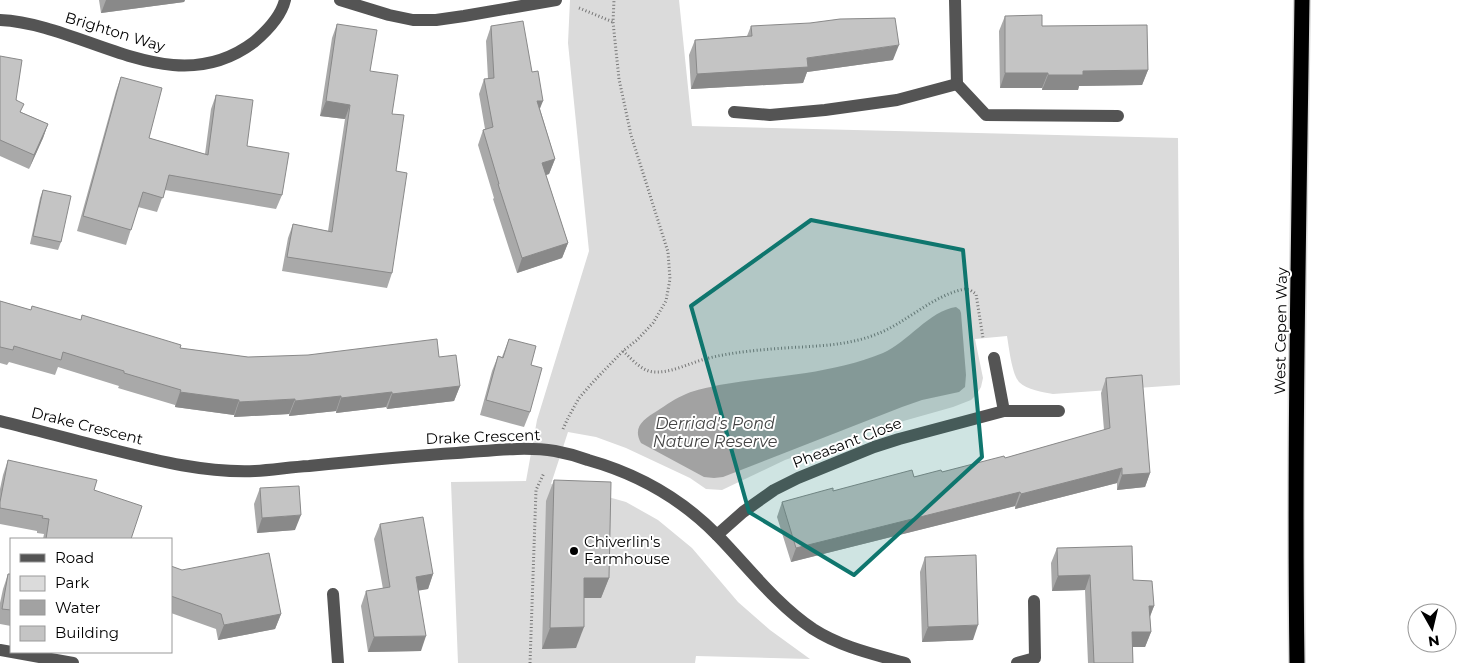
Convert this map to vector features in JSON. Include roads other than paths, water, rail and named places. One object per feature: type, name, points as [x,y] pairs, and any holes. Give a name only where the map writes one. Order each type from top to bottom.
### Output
[{"type":"highway","name":"West Cepen Way","points":[[1297,663],[1297,410],[1302,0]]},
{"type":"street","name":"Brighton Way","points":[[0,20],[33,24],[148,61],[166,65],[196,65],[229,56],[255,40],[277,18],[285,0]]},
{"type":"street","points":[[340,0],[389,15],[414,20],[436,20],[556,0]]},
{"type":"street","points":[[955,0],[957,84],[986,115],[1118,116]]},
{"type":"street","points":[[734,112],[770,115],[825,110],[897,100],[957,84]]},
{"type":"street","points":[[994,358],[1004,411]]},
{"type":"street","name":"Pheasant Close","points":[[717,535],[774,490],[849,457],[899,439],[1004,411],[1059,410]]},
{"type":"street","name":"Drake Crescent","points":[[0,421],[186,467],[217,470],[254,471],[476,452],[534,449],[554,451],[607,465],[651,484],[691,511],[717,535],[767,589],[815,630],[851,648],[905,663]]},
{"type":"street","points":[[333,594],[338,663]]},
{"type":"street","points":[[1017,663],[1034,658],[1034,601]]},
{"type":"street","points":[[17,653],[73,663]]},
{"type":"water","name":"Derriad's Pond Nature Reserve","points":[[956,307],[961,313],[966,375],[965,387],[959,392],[922,400],[902,407],[723,477],[704,477],[641,443],[638,432],[644,420],[690,392],[719,385],[825,370],[864,360],[892,348],[937,314]]},
{"type":"place","name":"Chiverlin's Farmhouse","points":[[574,551]]}]
